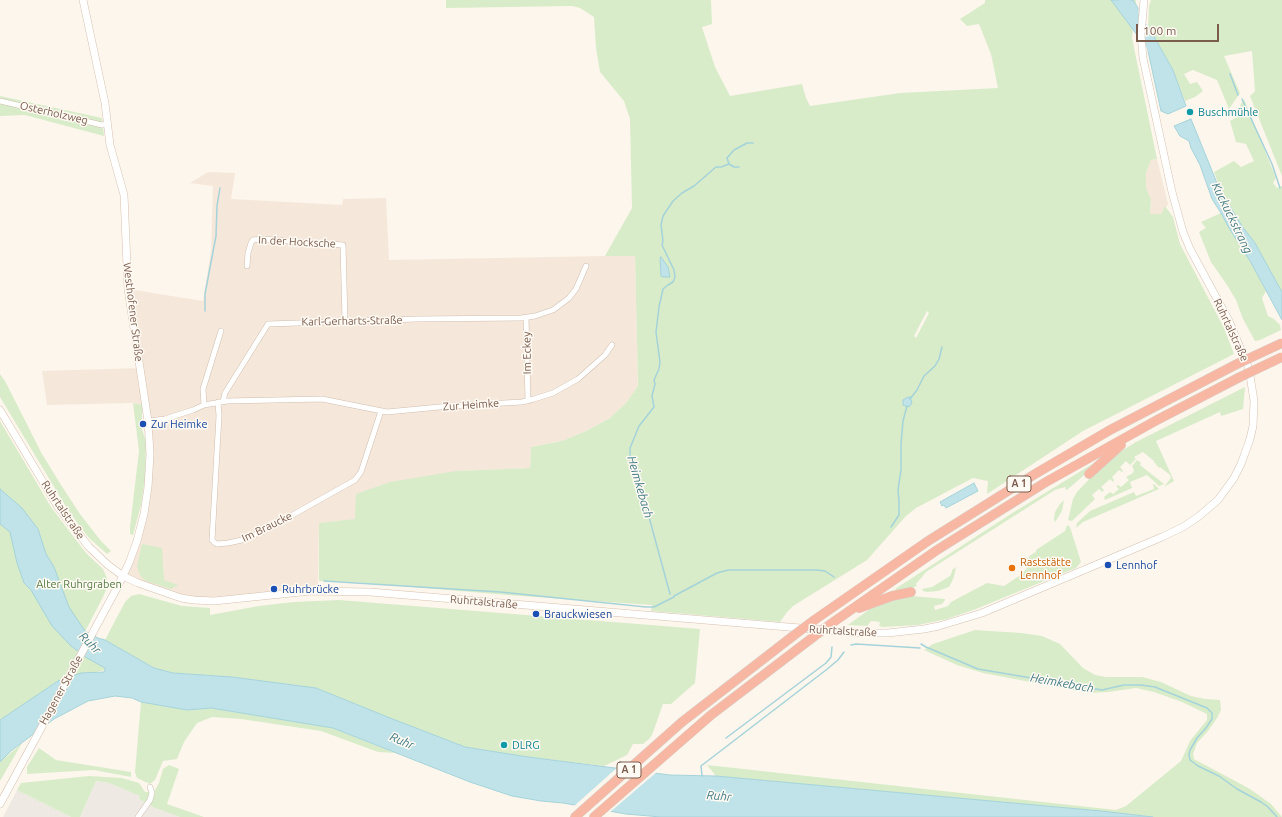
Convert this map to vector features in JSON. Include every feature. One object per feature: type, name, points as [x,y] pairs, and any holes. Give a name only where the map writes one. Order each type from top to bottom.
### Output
[{"type":"highway","name":"A 1","points":[[575,817],[682,722],[813,621],[912,552],[1035,474],[1116,427],[1237,364],[1282,343]]},
{"type":"highway","name":"A 1","points":[[594,817],[711,715],[846,612],[937,550],[1046,482],[1157,420],[1282,357]]},
{"type":"highway","points":[[1089,474],[1115,449],[1157,420]]},
{"type":"highway","points":[[846,612],[892,596],[911,592]]},
{"type":"main road","name":"Westhofener Straße","points":[[83,0],[105,103],[111,150],[124,195],[127,279],[148,421],[150,454],[148,487],[144,514],[133,553],[123,576]]},
{"type":"main road","name":"Ruhrtalstraße","points":[[0,410],[58,507],[89,547],[108,565],[123,576],[170,595],[194,600],[221,601],[311,591],[370,592],[838,632],[888,633],[939,626],[982,613],[1106,562],[1182,527],[1198,517],[1218,500],[1238,471],[1247,451],[1253,426],[1254,396],[1249,369],[1229,320],[1196,262],[1181,227],[1168,177],[1142,49],[1141,21],[1144,2]]},
{"type":"main road","name":"Hagener Straße","points":[[0,804],[123,576]]},
{"type":"street","name":"Osterholzweg","points":[[0,100],[102,125],[107,124]]},
{"type":"street","name":"In der Hocksche","points":[[247,266],[250,243],[253,240],[261,239],[343,245],[345,321]]},
{"type":"street","name":"Im Eckey","points":[[528,401],[526,317],[553,310],[569,298],[576,289],[586,266]]},
{"type":"street","name":"Karl-Gerharts-Straße","points":[[220,402],[268,324],[526,317]]},
{"type":"street","points":[[204,405],[202,389],[221,331]]},
{"type":"street","name":"Zur Heimke","points":[[148,421],[165,419],[204,405],[220,402],[322,398],[381,411],[395,412],[450,406],[517,403],[552,393],[578,379],[605,355],[612,345]]},
{"type":"street","name":"Im Braucke","points":[[220,402],[212,540],[217,544],[242,540],[264,531],[355,480],[361,472],[381,411]]},
{"type":"street","points":[[138,817],[150,800],[152,793],[150,787]]},
{"type":"shaded area","points":[[1157,159],[1168,204],[1161,214],[1150,214],[1151,199],[1146,188],[1146,173],[1151,160]]},
{"type":"shaded area","points":[[208,172],[235,173],[231,199],[342,205],[343,199],[386,198],[389,260],[635,256],[638,386],[626,403],[610,418],[586,431],[562,441],[531,447],[530,468],[456,471],[355,520],[319,523],[318,591],[200,601],[123,576],[137,541],[150,454],[143,405],[133,403],[47,405],[42,371],[141,368],[128,289],[203,301],[211,251],[213,186],[190,183]]},
{"type":"shaded area","points":[[96,781],[109,783],[141,796],[139,799],[155,808],[180,817],[80,817]]},
{"type":"shaded area","points":[[17,790],[71,817],[3,817]]},
{"type":"green space","points":[[446,0],[711,0],[712,24],[702,27],[715,67],[730,96],[802,84],[810,106],[900,93],[998,88],[991,54],[979,24],[967,26],[960,19],[985,3],[985,0],[1136,0],[1132,38],[1157,159],[1151,160],[1146,173],[1146,188],[1151,199],[1150,214],[1161,214],[1165,206],[1173,217],[1180,244],[1224,328],[1234,354],[1083,431],[987,494],[988,481],[973,478],[916,508],[906,516],[867,560],[793,606],[780,622],[651,611],[652,605],[353,582],[319,581],[319,523],[355,519],[356,494],[390,482],[456,471],[530,468],[531,447],[562,441],[586,431],[610,418],[626,403],[638,386],[635,256],[605,256],[632,208],[630,119],[624,101],[600,72],[596,48],[594,17],[580,8],[572,6],[446,8]],"holes":[[[927,311],[929,313],[916,338],[914,336]]]},
{"type":"green space","points":[[1151,0],[1282,0],[1282,176],[1250,96],[1255,91],[1252,51],[1224,56],[1240,93],[1229,109],[1217,80],[1193,70],[1184,74],[1190,84],[1197,82],[1203,91],[1195,97],[1185,101],[1173,70],[1148,26],[1149,6]]},
{"type":"green space","points":[[0,96],[102,118],[104,136],[25,115],[0,116]]},
{"type":"green space","points":[[1244,99],[1276,178],[1273,183],[1277,188],[1282,186],[1282,292],[1255,243],[1242,226],[1220,188],[1214,172],[1234,161],[1241,167],[1254,161],[1246,144],[1236,142],[1230,121],[1239,116],[1237,111]]},
{"type":"green space","points":[[1221,213],[1266,291],[1262,298],[1268,316],[1280,325],[1281,330],[1260,340],[1255,341],[1243,319],[1236,300],[1211,262],[1199,232],[1206,228],[1201,222]]},
{"type":"green space","points":[[0,374],[42,454],[61,485],[80,514],[101,541],[111,551],[107,554],[89,538],[65,505],[0,397]]},
{"type":"green space","points":[[1245,387],[1243,409],[1221,416],[1220,412],[1156,441],[1174,481],[1164,487],[1171,478],[1170,475],[1160,467],[1159,468],[1154,461],[1143,452],[1134,457],[1136,459],[1130,465],[1126,461],[1120,467],[1123,471],[1122,472],[1119,470],[1112,477],[1114,480],[1113,482],[1110,479],[1101,487],[1104,490],[1102,492],[1099,489],[1092,495],[1095,499],[1072,521],[1068,520],[1073,499],[1077,492],[1107,460],[1136,442]]},
{"type":"green space","points":[[133,403],[143,405],[142,429],[146,442],[145,478],[141,505],[133,535],[130,534],[130,527],[139,451]]},
{"type":"green space","name":"Alter Ruhrgraben","points":[[0,421],[51,507],[86,553],[103,569],[107,578],[106,590],[103,597],[76,649],[105,668],[105,670],[58,681],[0,720]]},
{"type":"green space","points":[[1137,460],[1141,463],[1140,465],[1164,484],[1159,486],[1147,475],[1130,482],[1132,488],[1105,500],[1104,497],[1110,492],[1113,494],[1119,489],[1116,486],[1118,485],[1121,487],[1129,480],[1126,477],[1133,473],[1134,470],[1132,466]]},
{"type":"green space","points":[[1094,463],[1082,477],[1068,489],[1066,490],[1065,487],[1055,490],[926,572],[916,584],[917,586],[906,590],[895,589],[1014,512]]},
{"type":"green space","points":[[1153,484],[1159,489],[1083,522],[1076,528],[1077,523],[1090,511],[1134,492],[1136,496],[1154,489]]},
{"type":"green space","points":[[1064,500],[1062,511],[1055,522],[1055,512]]},
{"type":"green space","points":[[1067,525],[1070,527],[1081,562],[1076,568],[976,609],[947,619],[918,625],[883,627],[879,626],[880,622],[871,621],[867,626],[848,625],[878,603],[912,596],[945,599],[942,604],[934,606],[935,610],[948,606],[951,602],[987,583],[1004,586],[1022,574],[1027,568],[1021,557],[1029,558],[1029,556],[1036,552],[1036,550],[1065,531]]},
{"type":"green space","points":[[142,544],[162,548],[164,580],[178,585],[171,589],[143,579],[137,566]]},
{"type":"green space","points":[[956,567],[954,577],[949,587],[938,591],[923,591],[922,589],[932,587],[950,576],[952,570]]},
{"type":"green space","points":[[139,594],[182,606],[210,608],[210,615],[259,606],[294,602],[339,600],[700,629],[695,683],[671,704],[663,704],[652,735],[649,739],[643,744],[633,744],[627,755],[604,766],[528,757],[465,747],[316,688],[232,677],[173,673],[154,668],[105,640],[125,602],[131,596]]},
{"type":"green space","points":[[975,630],[1042,636],[1060,644],[1083,668],[1095,675],[1106,677],[1142,677],[1161,682],[1191,696],[1220,700],[1221,710],[1208,731],[1197,743],[1193,754],[1194,759],[1250,789],[1271,804],[1282,817],[1153,817],[716,776],[707,765],[1116,810],[1126,806],[1181,761],[1190,741],[1207,720],[1207,714],[1182,702],[1154,692],[1136,688],[1088,693],[983,673],[957,665],[924,650],[933,644]]},
{"type":"green space","points":[[141,702],[187,710],[211,708],[333,728],[395,753],[378,752],[321,731],[241,719],[212,717],[197,723],[184,742],[177,759],[163,761],[155,780],[150,784],[137,778],[135,772]]},
{"type":"green space","points":[[22,743],[0,781],[0,762]]},
{"type":"green space","points":[[39,748],[56,760],[131,772],[131,777],[94,770],[27,774],[27,767]]},
{"type":"green space","points":[[169,765],[179,769],[167,804],[204,817],[180,817],[155,808],[139,799],[140,796],[109,783],[96,781],[80,817],[71,817],[17,790],[21,783],[89,776],[122,778],[139,783],[145,792],[154,792],[159,783],[163,769]]},
{"type":"water","points":[[1111,0],[1133,0],[1138,8],[1137,35]]},
{"type":"water","points":[[1148,26],[1173,70],[1186,106],[1168,114],[1161,111],[1148,51]]},
{"type":"water","points":[[1191,119],[1219,188],[1242,226],[1255,243],[1282,292],[1282,320],[1250,261],[1212,199],[1200,165],[1189,141],[1180,136],[1174,126]]},
{"type":"water","points":[[661,257],[668,267],[670,277],[661,276]]},
{"type":"water","points":[[910,397],[912,403],[910,406],[907,407],[903,405],[903,400]]},
{"type":"water","points":[[974,483],[978,491],[946,508],[944,505],[942,506],[940,502]]},
{"type":"water","name":"Ruhr","points":[[0,489],[22,508],[38,529],[46,554],[54,567],[69,607],[85,631],[105,640],[154,668],[173,673],[232,677],[316,688],[465,747],[528,757],[670,775],[716,776],[1153,817],[661,817],[626,814],[512,796],[470,782],[333,728],[211,708],[187,710],[141,702],[132,698],[115,696],[88,701],[54,719],[12,750],[0,762],[0,720],[58,681],[81,673],[104,672],[105,668],[87,658],[71,646],[52,626],[31,590],[24,583],[17,563],[10,532],[0,524]]},
{"type":"pier","points":[[619,766],[658,771],[609,813],[573,807]]},
{"type":"waterway","name":"Kuckuckstrang","points":[[1124,0],[1143,28],[1153,50]]},
{"type":"waterway","points":[[1230,74],[1238,95]]},
{"type":"waterway","points":[[1242,99],[1272,164],[1280,188]]},
{"type":"waterway","points":[[739,167],[734,167],[729,164],[727,158],[734,150],[747,143],[753,143]]},
{"type":"waterway","name":"Heimkebach","points":[[670,594],[634,462],[630,459],[630,448],[639,426],[654,407],[652,396],[655,384],[654,380],[659,369],[660,362],[656,332],[659,307],[663,289],[673,282],[675,277],[674,270],[662,245],[661,225],[663,216],[673,201],[682,193],[694,186],[716,167],[729,164]]},
{"type":"waterway","points":[[205,311],[205,294],[216,236],[217,206],[220,188]]},
{"type":"waterway","points":[[910,399],[917,390],[924,376],[935,366],[939,359],[942,347]]},
{"type":"waterway","points":[[891,527],[899,515],[898,490],[901,470],[901,444],[903,421],[907,406]]},
{"type":"waterway","name":"Heimkebach","points":[[674,596],[717,573],[728,570],[817,570],[825,571],[834,577]]},
{"type":"waterway","points":[[324,581],[500,592],[646,607],[654,607],[674,597]]},
{"type":"waterway","points":[[851,645],[856,644],[920,648]]},
{"type":"waterway","name":"Heimkebach","points":[[921,644],[978,669],[1102,690],[1124,685],[1155,687],[1207,708],[1212,713],[1212,719],[1197,738],[1190,750],[1190,760],[1261,802],[1277,817]]},
{"type":"waterway","points":[[726,738],[826,663],[831,657],[832,647]]},
{"type":"waterway","points":[[702,776],[701,766],[826,670],[838,660],[844,652]]},
{"type":"place","name":"Buschmühle","points":[[1190,112]]},
{"type":"place","name":"Zur Heimke","points":[[143,424]]},
{"type":"place","name":"Lennhof","points":[[1108,565]]},
{"type":"place","name":"Raststätte Lennhof","points":[[1012,568]]},
{"type":"place","name":"Ruhrbrücke","points":[[274,589]]},
{"type":"place","name":"Brauckwiesen","points":[[536,614]]},
{"type":"place","name":"DLRG","points":[[504,745]]}]
